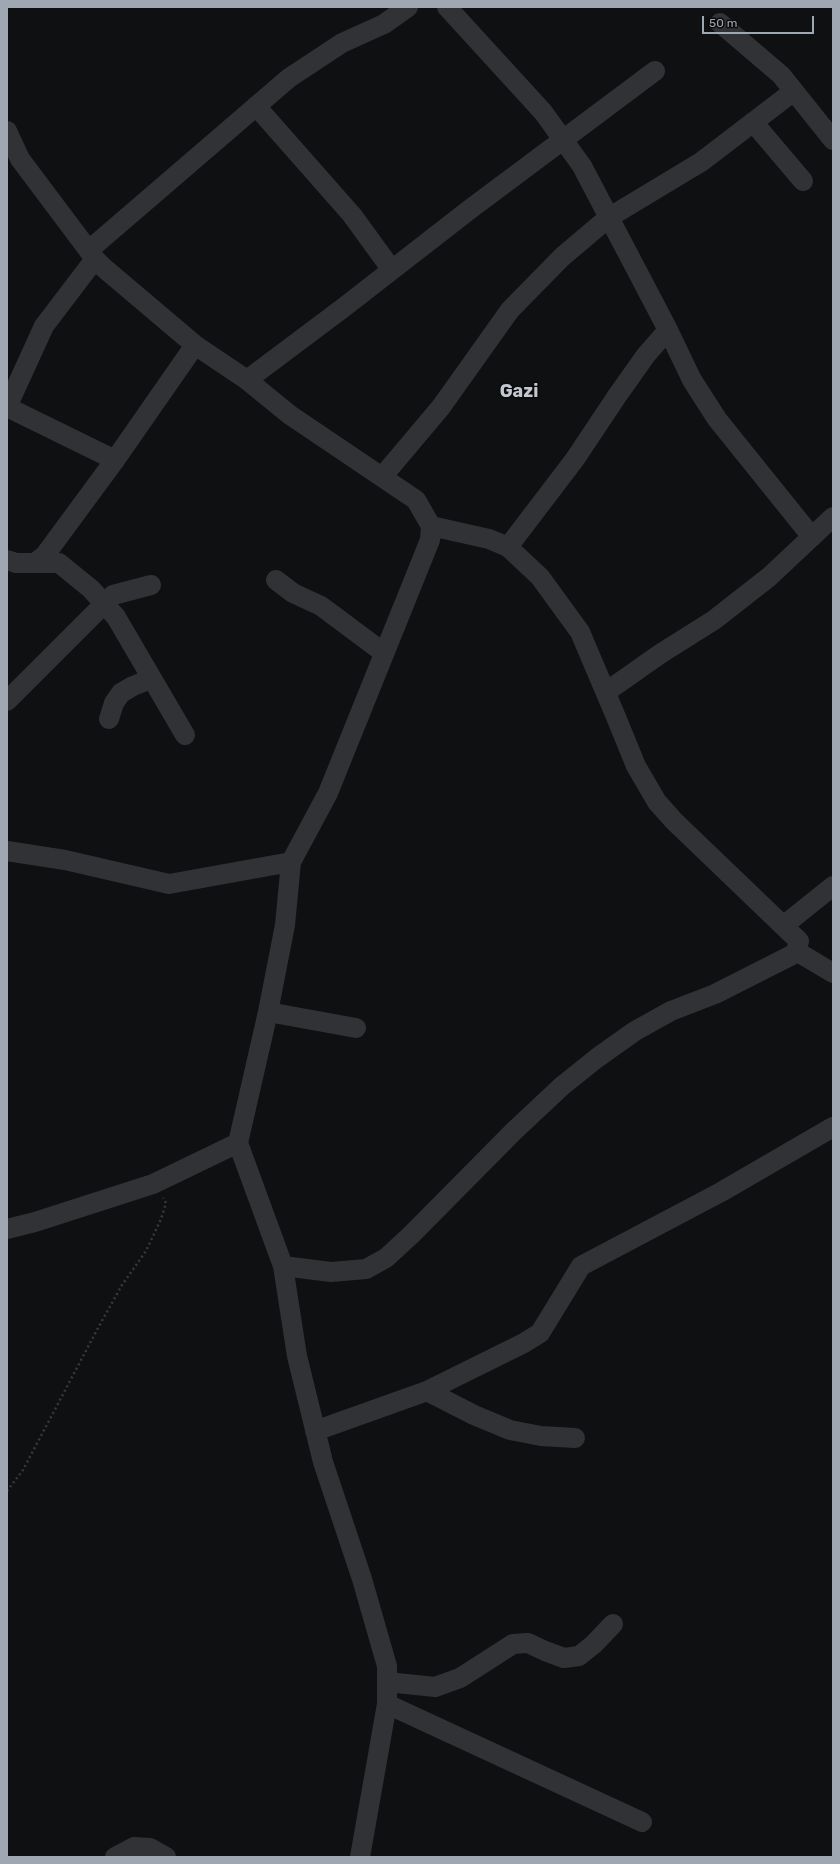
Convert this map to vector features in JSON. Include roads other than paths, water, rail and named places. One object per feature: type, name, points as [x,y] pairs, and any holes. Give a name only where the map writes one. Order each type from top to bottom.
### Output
[{"type":"street","points":[[115,460],[7,407],[44,326],[92,254],[256,106],[289,78],[342,43],[384,24],[408,7]]},
{"type":"street","points":[[447,7],[543,112],[582,166],[668,330],[692,380],[717,419],[812,536]]},
{"type":"street","points":[[720,23],[781,75],[833,140]]},
{"type":"street","points":[[247,380],[343,308],[469,210],[564,141],[655,71]]},
{"type":"street","points":[[382,477],[441,407],[510,310],[562,257],[608,218],[701,162],[794,91]]},
{"type":"street","points":[[256,106],[352,215],[392,270]]},
{"type":"street","points":[[753,122],[803,181]]},
{"type":"street","points":[[7,131],[13,162],[92,254],[195,345],[247,380],[290,415],[416,500],[431,526],[430,540],[328,793],[292,862],[285,925],[268,1012],[238,1143],[283,1266],[297,1356],[315,1431],[323,1462],[362,1579],[384,1658],[387,1682],[387,1704],[360,1857]]},
{"type":"street","points":[[508,547],[575,459],[642,361],[668,330]]},
{"type":"street","points":[[35,563],[45,555],[115,460],[195,345]]},
{"type":"street","points":[[606,692],[660,654],[714,620],[769,577],[812,536],[832,521]]},
{"type":"street","points":[[283,1266],[331,1272],[366,1269],[386,1258],[412,1235],[514,1131],[562,1086],[597,1058],[635,1031],[671,1011],[715,994],[792,956],[796,951],[799,942],[674,821],[657,802],[636,766],[580,632],[540,577],[508,547],[489,539],[431,526]]},
{"type":"street","points":[[7,560],[16,563],[59,563],[91,589],[116,616],[151,679],[185,735]]},
{"type":"street","points":[[276,580],[293,593],[330,612],[384,653]]},
{"type":"street","points":[[10,691],[113,595],[151,585]]},
{"type":"street","points":[[109,719],[114,704],[121,693],[133,686],[151,679]]},
{"type":"street","points":[[7,851],[65,860],[169,884],[292,862]]},
{"type":"street","points":[[783,926],[833,886]]},
{"type":"street","points":[[796,951],[833,973]]},
{"type":"street","points":[[268,1012],[356,1028]]},
{"type":"street","points":[[315,1431],[427,1391],[524,1343],[540,1333],[581,1266],[721,1192],[833,1127]]},
{"type":"street","points":[[7,1229],[35,1222],[153,1184],[238,1143]]},
{"type":"street","points":[[427,1391],[510,1430],[541,1436],[575,1438]]},
{"type":"street","points":[[387,1682],[435,1687],[460,1678],[513,1644],[528,1643],[545,1652],[564,1658],[579,1656],[594,1644],[613,1624]]},
{"type":"street","points":[[387,1704],[642,1822]]},
{"type":"street","points":[[115,1857],[134,1847],[150,1848],[166,1857]]},
{"type":"district","name":"Gazi","points":[[519,392]]}]
